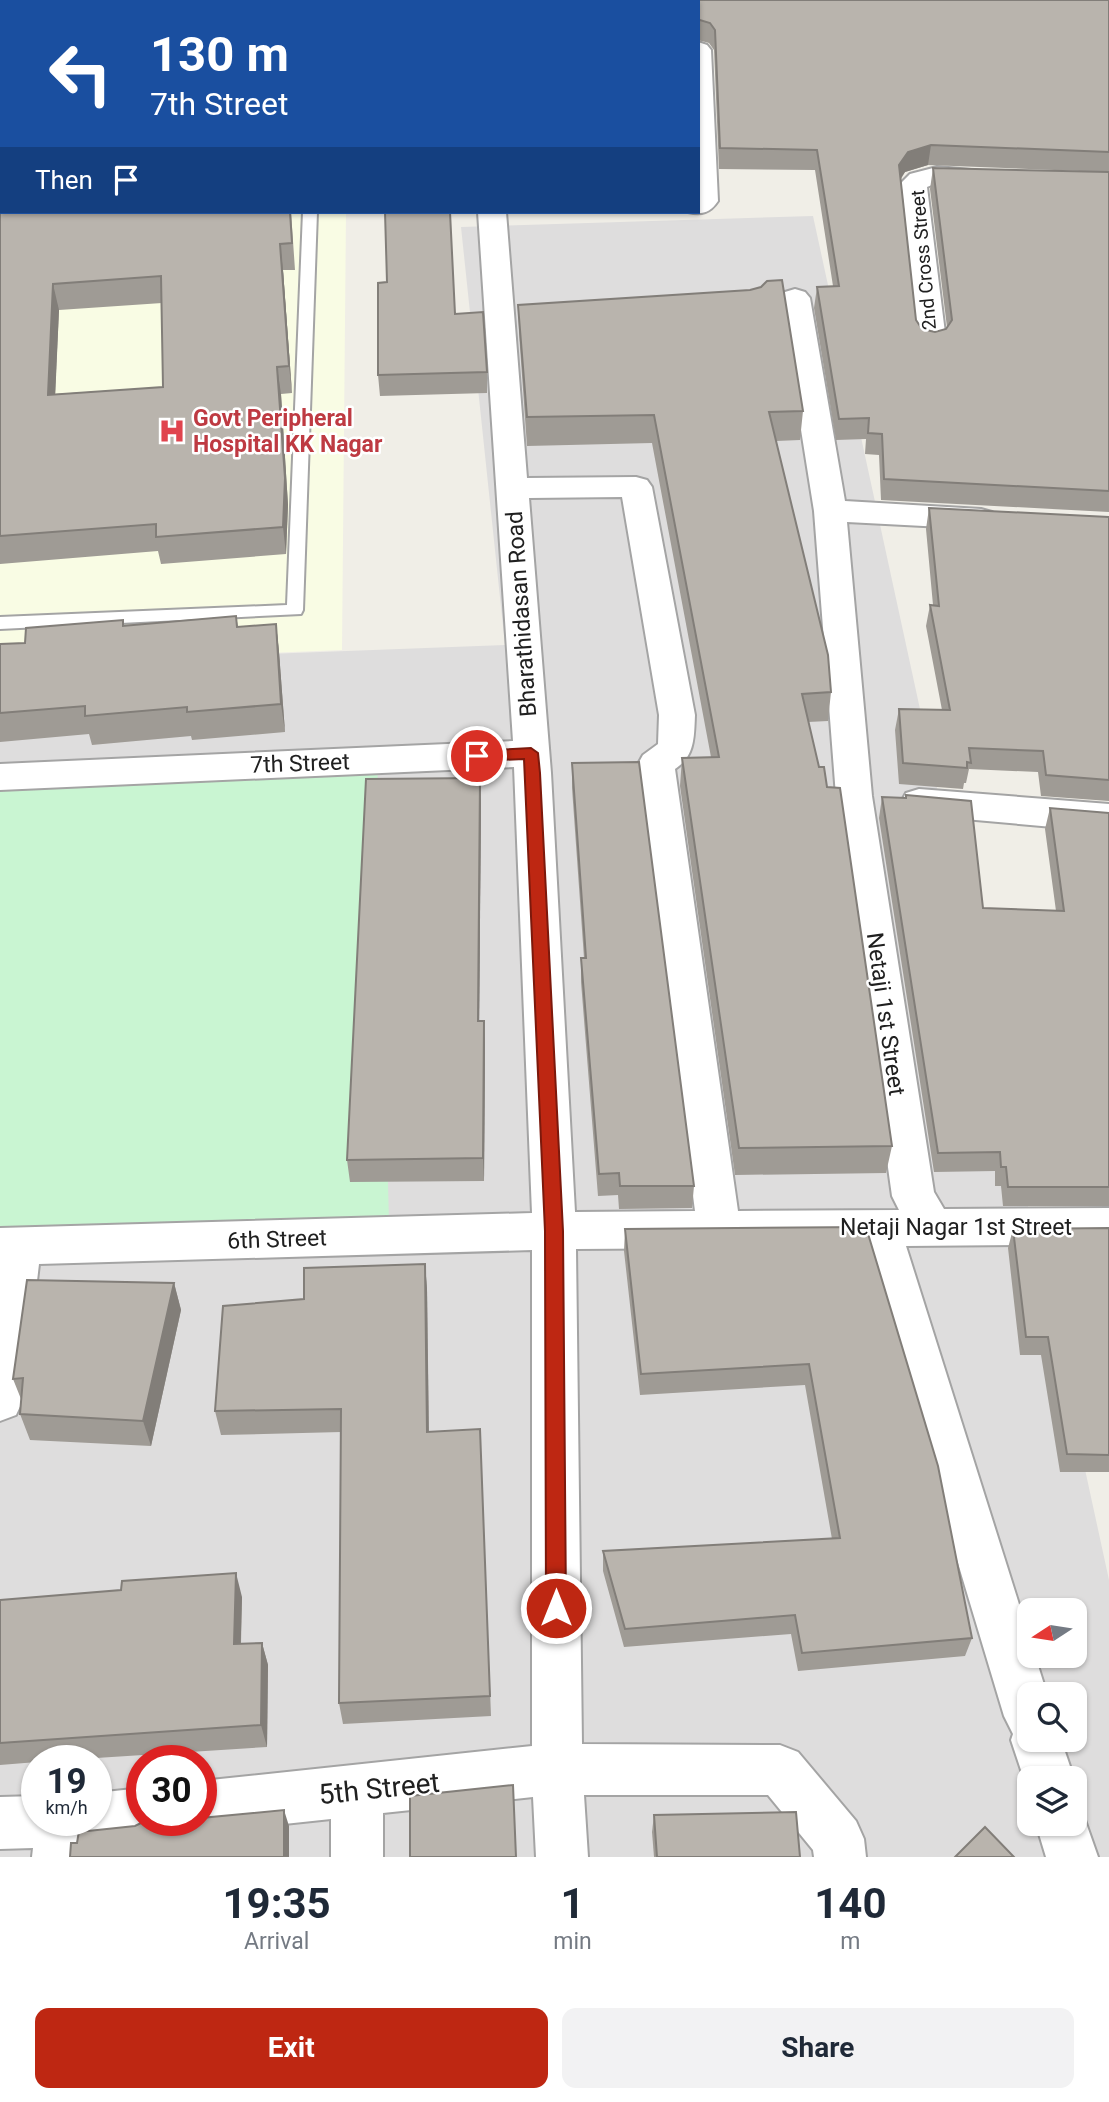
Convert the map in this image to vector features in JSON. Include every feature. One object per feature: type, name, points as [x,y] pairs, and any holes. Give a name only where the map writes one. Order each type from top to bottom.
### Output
[{"type":"street","points":[[700,100],[704,201],[700,204]]},
{"type":"street","name":"2nd Cross Street","points":[[930,341],[913,185],[917,180],[928,176],[1011,179]]},
{"type":"street","name":"Bharathidasan Road","points":[[492,214],[511,322],[512,488],[531,753],[554,1231],[557,1769],[562,1857]]},
{"type":"street","name":"Netaji 1st Street","points":[[795,298],[830,511],[854,796],[913,1196],[932,1227]]},
{"type":"street","points":[[512,488],[636,486],[677,715],[676,744],[671,754],[656,764],[719,1228]]},
{"type":"street","points":[[830,511],[1012,520]]},
{"type":"street","name":"7th Street","points":[[0,777],[531,753]]},
{"type":"street","points":[[854,796],[1109,818]]},
{"type":"street","name":"Netaji Nagar 1st Street","points":[[554,1231],[1109,1226]]},
{"type":"street","points":[[879,1227],[1019,1682]]},
{"type":"street","name":"6th Street","points":[[10,1247],[554,1231]]},
{"type":"street","points":[[0,1400],[10,1247]]},
{"type":"street","name":"5th Street","points":[[217,1805],[557,1769],[780,1770],[838,1839],[840,1857]]},
{"type":"street","points":[[357,1791],[357,1857]]},
{"type":"street","points":[[0,1823],[21,1825]]},
{"type":"street","points":[[1066,1836],[1072,1857]]},
{"type":"lane","points":[[0,623],[295,610],[310,214]]},
{"type":"shaded area","name":"Govt Peripheral Hospital KK Nagar","points":[[0,214],[346,214],[342,650],[0,664]]},
{"type":"shaded area","points":[[813,216],[1109,1580],[1109,1857],[0,1857],[0,664],[505,645],[461,227]]},
{"type":"green space","points":[[377,754],[389,1222],[0,1235],[0,774]]},
{"type":"building","points":[[700,0],[1109,0],[1109,152],[931,145],[908,152],[899,165],[916,320],[922,329],[935,332],[946,329],[952,320],[933,168],[1109,172],[1109,491],[884,479],[882,434],[868,433],[869,418],[839,419],[817,287],[839,286],[817,150],[720,148],[715,30],[710,23],[700,20]]},
{"type":"building","points":[[0,214],[290,214],[292,243],[280,244],[289,366],[277,367],[285,478],[283,527],[156,537],[156,524],[0,536]],"holes":[[[161,276],[163,387],[48,395],[53,284]]]},
{"type":"building","points":[[385,214],[450,214],[455,314],[483,312],[487,372],[378,375],[378,283],[387,282]]},
{"type":"building","points":[[782,280],[803,411],[769,412],[828,655],[831,692],[802,694],[819,767],[824,767],[827,787],[840,788],[892,1146],[739,1148],[682,758],[719,757],[654,415],[527,417],[518,305],[750,290],[761,287],[767,281]]},
{"type":"building","points":[[929,508],[1109,517],[1109,780],[1046,775],[1043,751],[969,748],[971,763],[967,762],[967,768],[903,763],[899,709],[950,710],[930,605],[939,606]]},
{"type":"building","points":[[236,616],[237,627],[276,624],[281,704],[187,712],[187,707],[85,716],[85,706],[0,713],[0,644],[25,643],[26,628],[123,620],[123,626]]},
{"type":"building","points":[[639,762],[694,1186],[620,1186],[619,1173],[599,1174],[581,958],[586,958],[572,763]]},
{"type":"building","points":[[480,778],[478,1021],[484,1021],[483,1158],[347,1160],[366,779]]},
{"type":"building","points":[[906,795],[971,801],[983,908],[1064,911],[1050,808],[1109,813],[1109,1187],[1008,1187],[1006,1167],[1001,1167],[1000,1152],[938,1153],[882,797],[906,798]]},
{"type":"building","points":[[866,1227],[938,1466],[972,1638],[802,1653],[795,1615],[625,1629],[603,1551],[840,1538],[809,1364],[641,1374],[625,1229]]},
{"type":"building","points":[[1109,1228],[1109,1455],[1067,1454],[1048,1337],[1026,1337],[1013,1229]]},
{"type":"building","points":[[425,1264],[427,1432],[480,1429],[490,1696],[339,1703],[341,1409],[215,1411],[223,1306],[304,1299],[304,1268]]},
{"type":"building","points":[[27,1280],[174,1283],[143,1421],[20,1414],[23,1378],[13,1379]]},
{"type":"building","points":[[236,1573],[234,1644],[262,1643],[261,1725],[0,1743],[0,1600],[121,1590],[122,1581]]},
{"type":"building","points":[[513,1785],[516,1857],[410,1857],[410,1796]]},
{"type":"building","points":[[284,1810],[284,1857],[70,1857],[71,1843],[77,1843],[78,1836],[112,1836],[112,1828],[126,1827],[126,1836],[217,1836],[217,1816]]},
{"type":"building","points":[[796,1812],[800,1857],[657,1857],[654,1815]]},
{"type":"building","points":[[985,1827],[1014,1857],[955,1857]]},
{"type":"place","name":"Govt Peripheral Hospital KK Nagar","points":[[172,431]]},
{"type":"route","points":[[477,756],[531,753],[533,773],[554,1231],[556,1608]]}]
